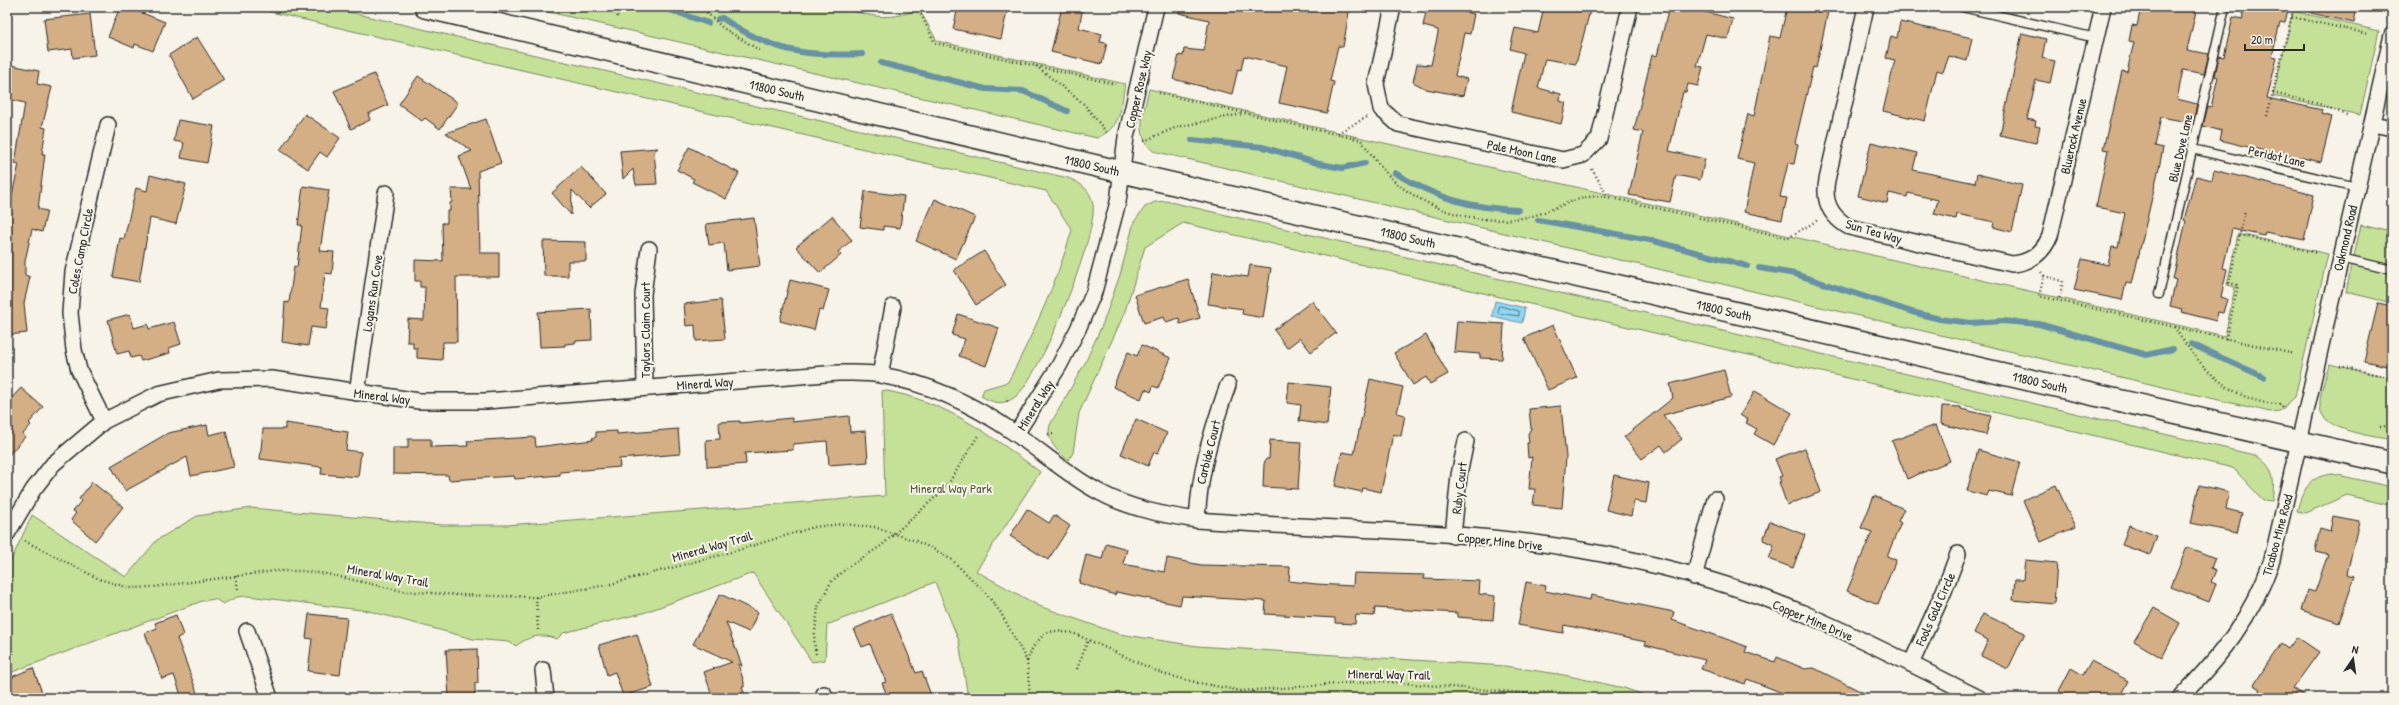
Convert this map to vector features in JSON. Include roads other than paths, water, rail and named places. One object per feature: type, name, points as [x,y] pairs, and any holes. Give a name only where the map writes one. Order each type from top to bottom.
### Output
[{"type":"main road","name":"11800 South","points":[[425,7],[1122,172],[2392,463]]},
{"type":"street","name":"Copper Rose Way","points":[[1122,172],[1126,137],[1156,7]]},
{"type":"street","name":"Pale Moon Lane","points":[[1393,7],[1376,84],[1381,109],[1398,124],[1555,160],[1577,158],[1589,150],[1601,132],[1630,7]]},
{"type":"street","name":"Sun Tea Way","points":[[1866,7],[1825,188],[1825,196],[1831,212],[1836,218],[1849,227],[2005,264],[2036,265]]},
{"type":"street","name":"Bluerock Avenue","points":[[2036,265],[2050,236],[2103,7]]},
{"type":"street","name":"Oakmond Road","points":[[2299,441],[2392,35]]},
{"type":"street","points":[[2372,124],[2392,128]]},
{"type":"street","name":"Coles Camp Circle","points":[[104,421],[79,370],[74,350],[70,313],[74,272],[108,125]]},
{"type":"street","name":"Mineral Way","points":[[7,534],[33,490],[53,464],[104,421],[158,394],[219,380],[272,379],[357,394],[419,401],[486,401],[645,387],[838,373],[880,375],[923,386],[947,395],[1016,434],[1059,366],[1078,329],[1091,298],[1116,210],[1122,172]]},
{"type":"street","name":"Logans Run Cove","points":[[357,394],[386,193]]},
{"type":"street","name":"Taylors Claim Court","points":[[645,387],[642,294],[649,249]]},
{"type":"street","points":[[880,375],[893,307]]},
{"type":"street","name":"Carbide Court","points":[[1197,520],[1200,475],[1228,385]]},
{"type":"street","name":"Copper Mine Drive","points":[[1016,434],[1072,477],[1102,494],[1132,506],[1164,515],[1197,520],[1453,536],[1575,550],[1694,577],[1801,613],[1911,664],[1979,698]]},
{"type":"street","name":"Ruby Court","points":[[1453,536],[1460,475],[1466,441]]},
{"type":"street","name":"Ticaboo Mine Road","points":[[2180,698],[2221,654],[2253,607],[2264,584],[2279,534],[2299,441]]},
{"type":"street","points":[[1694,577],[1715,499]]},
{"type":"street","name":"Fools Gold Circle","points":[[1911,664],[1944,591],[1958,554]]},
{"type":"street","points":[[247,631],[270,698]]},
{"type":"street","points":[[543,670],[546,698]]},
{"type":"lane","points":[[1962,7],[2096,38]]},
{"type":"lane","name":"Blue Dove Lane","points":[[2159,294],[2225,7]]},
{"type":"lane","name":"Peridot Lane","points":[[2192,149],[2357,187]]},
{"type":"lane","points":[[2341,258],[2392,270]]},
{"type":"water","points":[[1495,301],[1525,308],[1522,323],[1492,316]]},
{"type":"waterway","points":[[661,7],[708,23]]},
{"type":"waterway","points":[[718,19],[722,18],[756,38],[789,50],[805,53],[841,55],[862,54]]},
{"type":"waterway","points":[[881,63],[986,89],[1023,91],[1067,111]]},
{"type":"waterway","points":[[1192,140],[1263,147],[1320,164],[1342,168],[1365,163]]},
{"type":"waterway","points":[[1395,173],[1425,189],[1454,200],[1484,207],[1518,210]]},
{"type":"waterway","points":[[1538,220],[1650,240],[1747,266]]},
{"type":"waterway","points":[[1759,268],[1795,274],[1912,312],[1940,319],[1971,323],[2002,321],[2039,324],[2146,355],[2173,349]]},
{"type":"waterway","points":[[2191,344],[2264,377]]},
{"type":"park label","name":"Mineral Way Park","points":[[951,488]]}]
